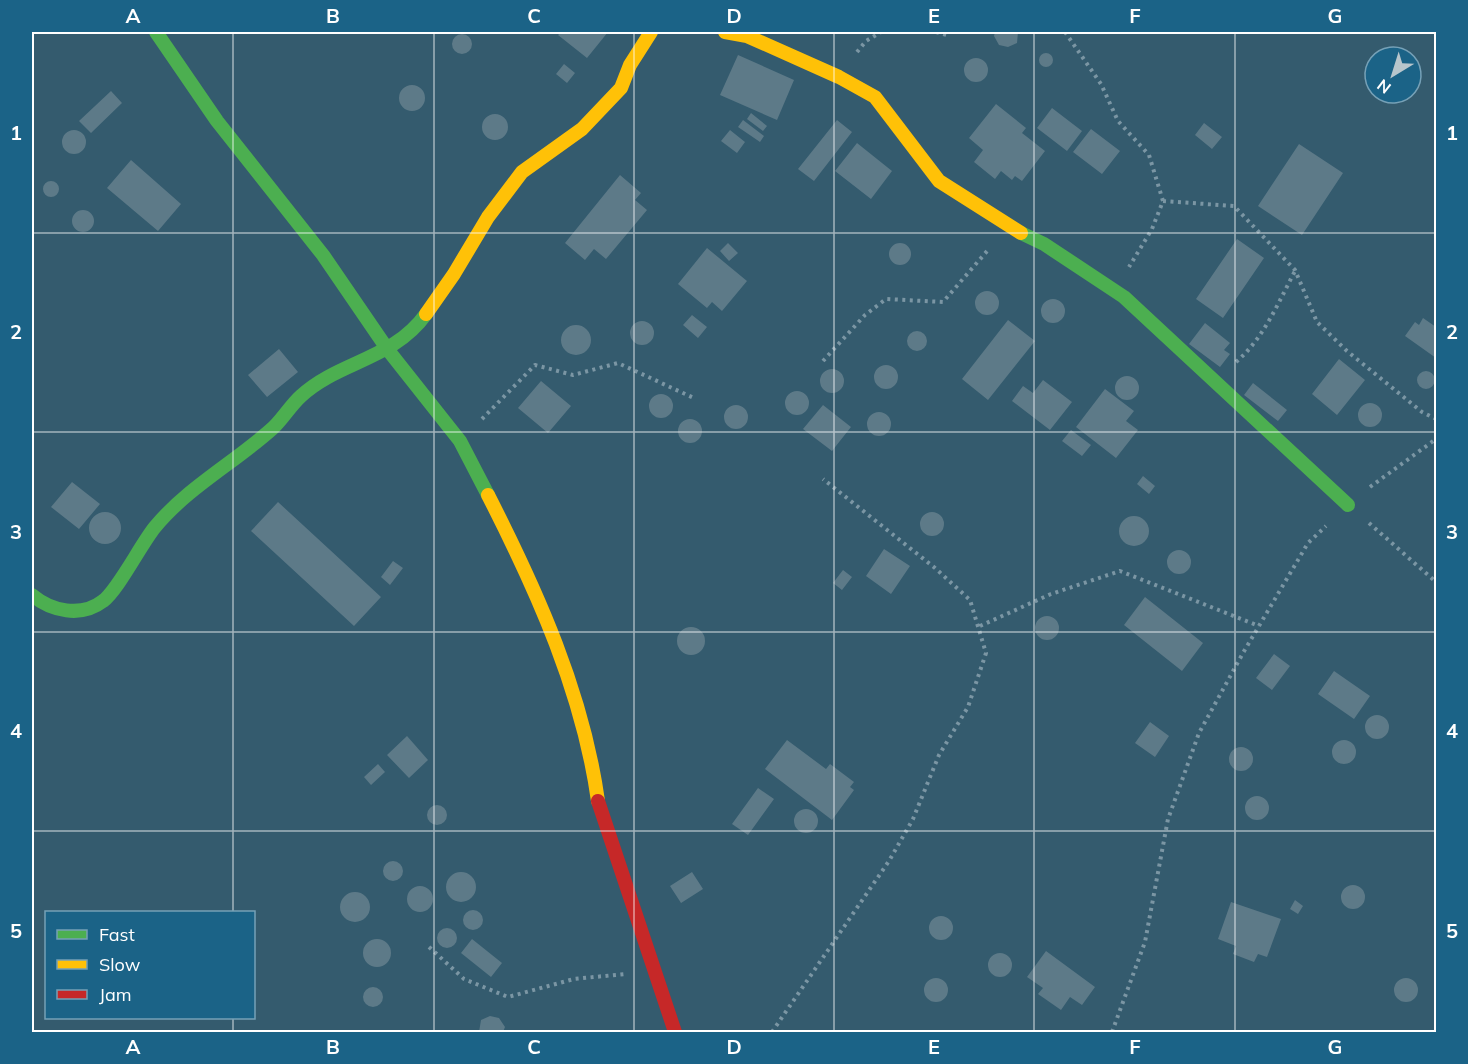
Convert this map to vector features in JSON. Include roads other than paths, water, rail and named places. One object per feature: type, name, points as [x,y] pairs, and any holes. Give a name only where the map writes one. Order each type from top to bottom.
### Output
[{"type":"street","points":[[156,32],[170,56],[217,121],[323,255],[388,350],[460,441],[531,580],[572,693],[592,758],[599,809],[652,971],[675,1032]]},
{"type":"street","points":[[32,595],[45,606],[68,611],[83,611],[104,601],[156,526],[201,485],[274,426],[302,395],[345,369],[388,350],[422,319],[454,274],[489,217],[522,172],[582,129],[621,88],[630,65],[651,32]]},
{"type":"street","points":[[725,32],[747,36],[839,77],[875,97],[907,142],[939,181],[1008,226],[1044,244],[1124,297],[1348,505]]}]
